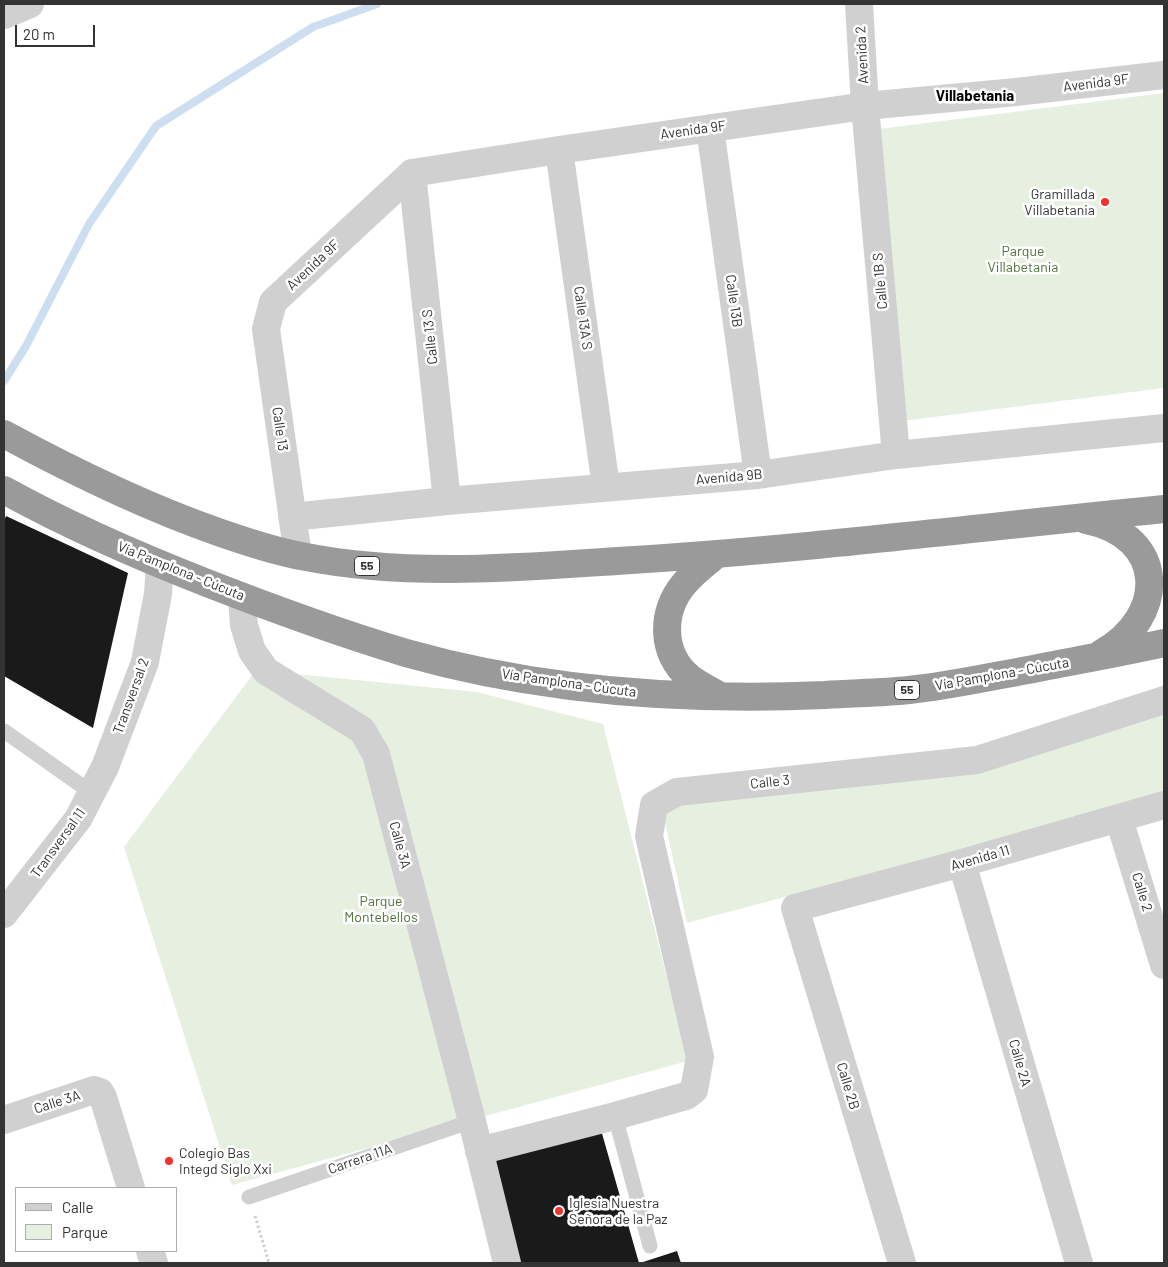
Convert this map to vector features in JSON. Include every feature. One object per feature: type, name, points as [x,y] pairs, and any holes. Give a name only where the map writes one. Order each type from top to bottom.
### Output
[{"type":"highway","name":"55","points":[[4,434],[38,453],[189,522],[260,546],[298,556],[371,566],[484,568],[716,555],[1164,509]]},
{"type":"highway","name":"Vía Pamplona - Cúcuta","points":[[13,495],[160,564],[242,597],[406,652],[460,666],[588,688],[720,697],[784,697],[910,690],[991,677],[1164,643]]},
{"type":"highway","points":[[1072,518],[1108,525],[1127,536],[1140,550],[1151,582],[1150,599],[1143,617],[1125,638],[1091,658]]},
{"type":"highway","points":[[716,555],[692,575],[678,592],[669,609],[667,628],[669,647],[682,670],[689,677],[720,697]]},
{"type":"street","points":[[4,15],[30,4]]},
{"type":"street","name":"Avenida 2","points":[[859,4],[865,106]]},
{"type":"street","name":"Avenida 9F","points":[[273,302],[412,173],[865,106],[1016,92],[1164,75]]},
{"type":"street","name":"Calle 1B S","points":[[865,106],[896,455]]},
{"type":"street","name":"Calle 13B","points":[[710,128],[758,474]]},
{"type":"street","name":"Calle 13A S","points":[[559,150],[606,487]]},
{"type":"street","name":"Calle 13 S","points":[[412,173],[447,501]]},
{"type":"street","name":"Calle 13","points":[[273,302],[266,329],[298,556]]},
{"type":"street","name":"Avenida 9B","points":[[292,517],[447,501],[758,474],[896,455],[1164,428]]},
{"type":"street","name":"Transversal 2","points":[[105,767],[145,662],[158,594],[160,564]]},
{"type":"street","name":"Calle 3A","points":[[242,597],[244,625],[252,651],[266,671],[362,730],[376,754],[507,1263]]},
{"type":"street","name":"Calle 3","points":[[615,1116],[686,1096],[694,1090],[700,1057],[649,836],[654,805],[676,792],[977,760],[1164,700]]},
{"type":"street","name":"Transversal 11","points":[[4,914],[78,820],[105,767]]},
{"type":"street","name":"Avenida 11","points":[[795,908],[962,863],[1164,805]]},
{"type":"street","name":"Calle 2","points":[[1119,819],[1164,965]]},
{"type":"street","name":"Calle 2A","points":[[962,863],[1079,1263]]},
{"type":"street","name":"Calle 2B","points":[[795,908],[902,1263]]},
{"type":"street","name":"Calle 3A","points":[[4,1120],[94,1090],[100,1092],[131,1187]]},
{"type":"street","points":[[479,1151],[615,1116]]},
{"type":"lane","points":[[4,731],[92,793]]},
{"type":"lane","points":[[615,1116],[650,1246]]},
{"type":"lane","name":"Carrera 11A","points":[[249,1197],[472,1121]]},
{"type":"path","points":[[249,1197],[269,1263]]},
{"type":"green space","name":"Parque Villabetania","points":[[1164,93],[1164,388],[894,422],[871,130]]},
{"type":"green space","name":"Parque Montebellos","points":[[256,670],[477,692],[603,724],[688,1061],[232,1185],[124,847]]},
{"type":"green space","points":[[1164,714],[1164,796],[687,923],[662,808],[975,767]]},
{"type":"building","points":[[6,516],[128,573],[93,728],[4,676],[4,521]]},
{"type":"building","name":"Iglesia Nuestra Señora de la Paz","points":[[599,1123],[639,1263],[509,1263],[481,1159]]},
{"type":"building","points":[[677,1251],[681,1263],[640,1263]]},
{"type":"waterway","points":[[4,381],[26,346],[89,224],[156,126],[313,27],[377,4]]},
{"type":"place","name":"Gramillada Villabetania","points":[[1105,202]]},
{"type":"place","name":"Colegio Bas Integd Siglo Xxi","points":[[169,1161]]},
{"type":"place","name":"Iglesia Nuestra Señora de la Paz","points":[[559,1211]]},
{"type":"district","name":"Villabetania","points":[[975,96]]}]
